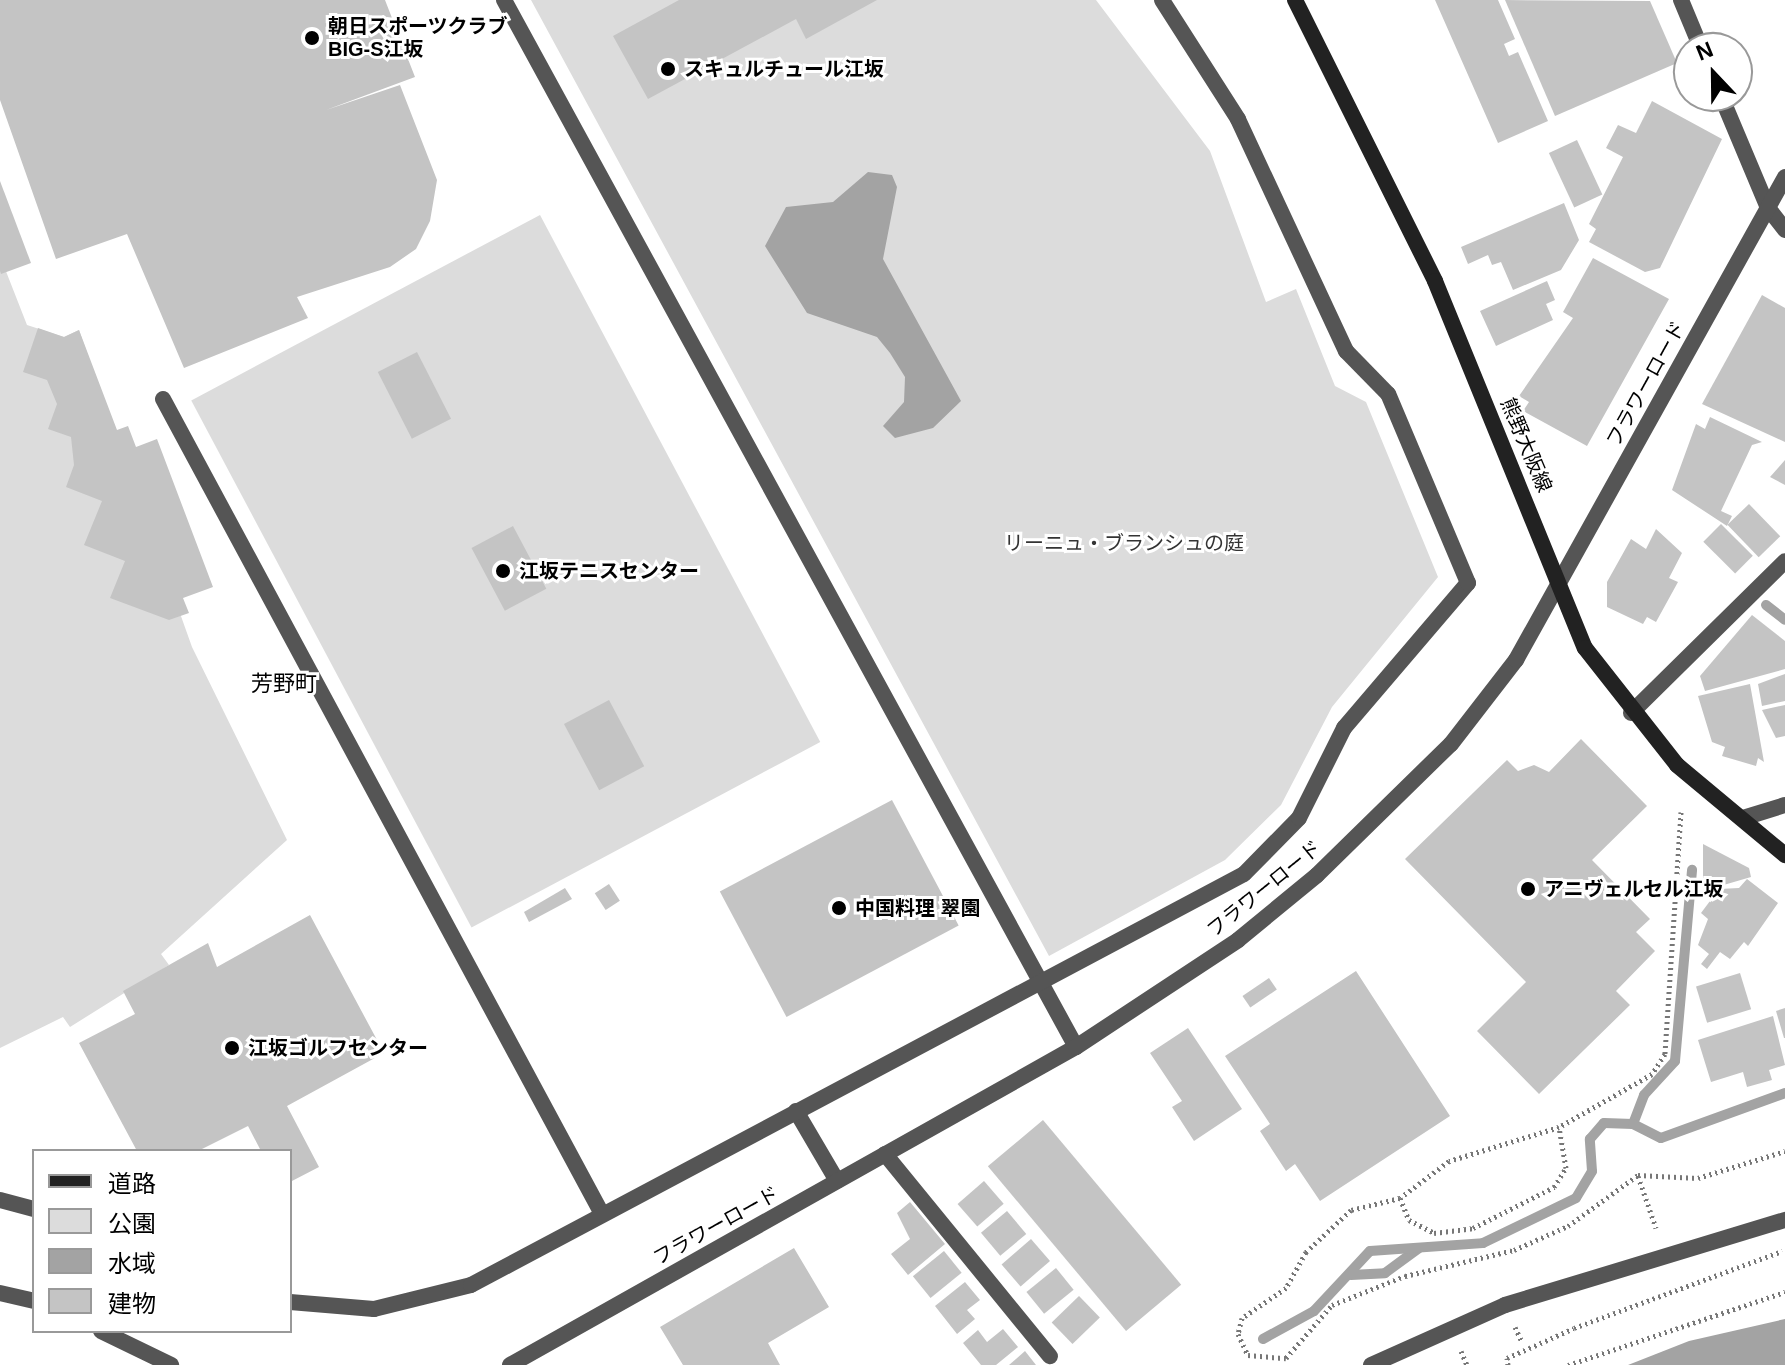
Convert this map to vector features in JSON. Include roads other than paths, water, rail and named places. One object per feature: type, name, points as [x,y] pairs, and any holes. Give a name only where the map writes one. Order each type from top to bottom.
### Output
[{"type":"main road","name":"熊野大阪線","points":[[1295,0],[1435,281],[1560,577],[1585,648],[1631,713],[1677,765],[1785,855]]},
{"type":"street","points":[[504,0],[1076,1047]]},
{"type":"street","points":[[292,1302],[374,1309],[471,1285],[1244,874],[1299,818],[1344,728],[1468,583],[1388,394],[1346,351],[1238,119],[1162,0]]},
{"type":"street","points":[[1681,0],[1694,32]]},
{"type":"street","points":[[1728,112],[1768,208],[1785,230]]},
{"type":"street","name":"フラワーロード","points":[[510,1365],[1076,1047],[1238,940],[1317,875],[1451,744],[1516,660],[1785,177]]},
{"type":"street","points":[[163,399],[602,1214]]},
{"type":"street","points":[[1631,713],[1785,561]]},
{"type":"street","points":[[1743,818],[1785,805]]},
{"type":"street","points":[[796,1111],[837,1181]]},
{"type":"street","points":[[885,1154],[1050,1356]]},
{"type":"street","points":[[0,1200],[32,1208]]},
{"type":"street","points":[[1371,1365],[1505,1305],[1785,1220]]},
{"type":"street","points":[[0,1293],[32,1301]]},
{"type":"street","points":[[105,1333],[171,1365]]},
{"type":"water","points":[[868,172],[892,175],[897,187],[883,259],[961,401],[933,428],[895,438],[883,426],[904,402],[905,377],[890,353],[877,337],[807,313],[765,246],[786,207],[833,202]]},
{"type":"water","points":[[1785,1319],[1785,1365],[1628,1365],[1689,1341]]},
{"type":"waterway","points":[[1766,605],[1785,620]]},
{"type":"waterway","points":[[1633,1124],[1644,1095],[1675,1061],[1692,870]]},
{"type":"waterway","points":[[1263,1339],[1314,1311],[1370,1251],[1483,1243],[1576,1198],[1592,1171],[1590,1139],[1604,1123],[1633,1124],[1661,1138],[1785,1093]]},
{"type":"waterway","points":[[1351,1275],[1385,1273],[1419,1248]]},
{"type":"place","name":"朝日スポーツクラブ BIG-S江坂","points":[[312,38]]},
{"type":"place","name":"スキュルチュール江坂","points":[[668,69]]},
{"type":"place","name":"江坂テニスセンター","points":[[503,571]]},
{"type":"place","name":"アニヴェルセル江坂","points":[[1528,889]]},
{"type":"place","name":"中国料理 翠園","points":[[839,908]]},
{"type":"place","name":"江坂ゴルフセンター","points":[[232,1048]]},
{"type":"district","name":"芳野町","points":[[284,684]]},
{"type":"park label","name":"リーニュ・ブランシュの庭","points":[[1124,543]]}]
